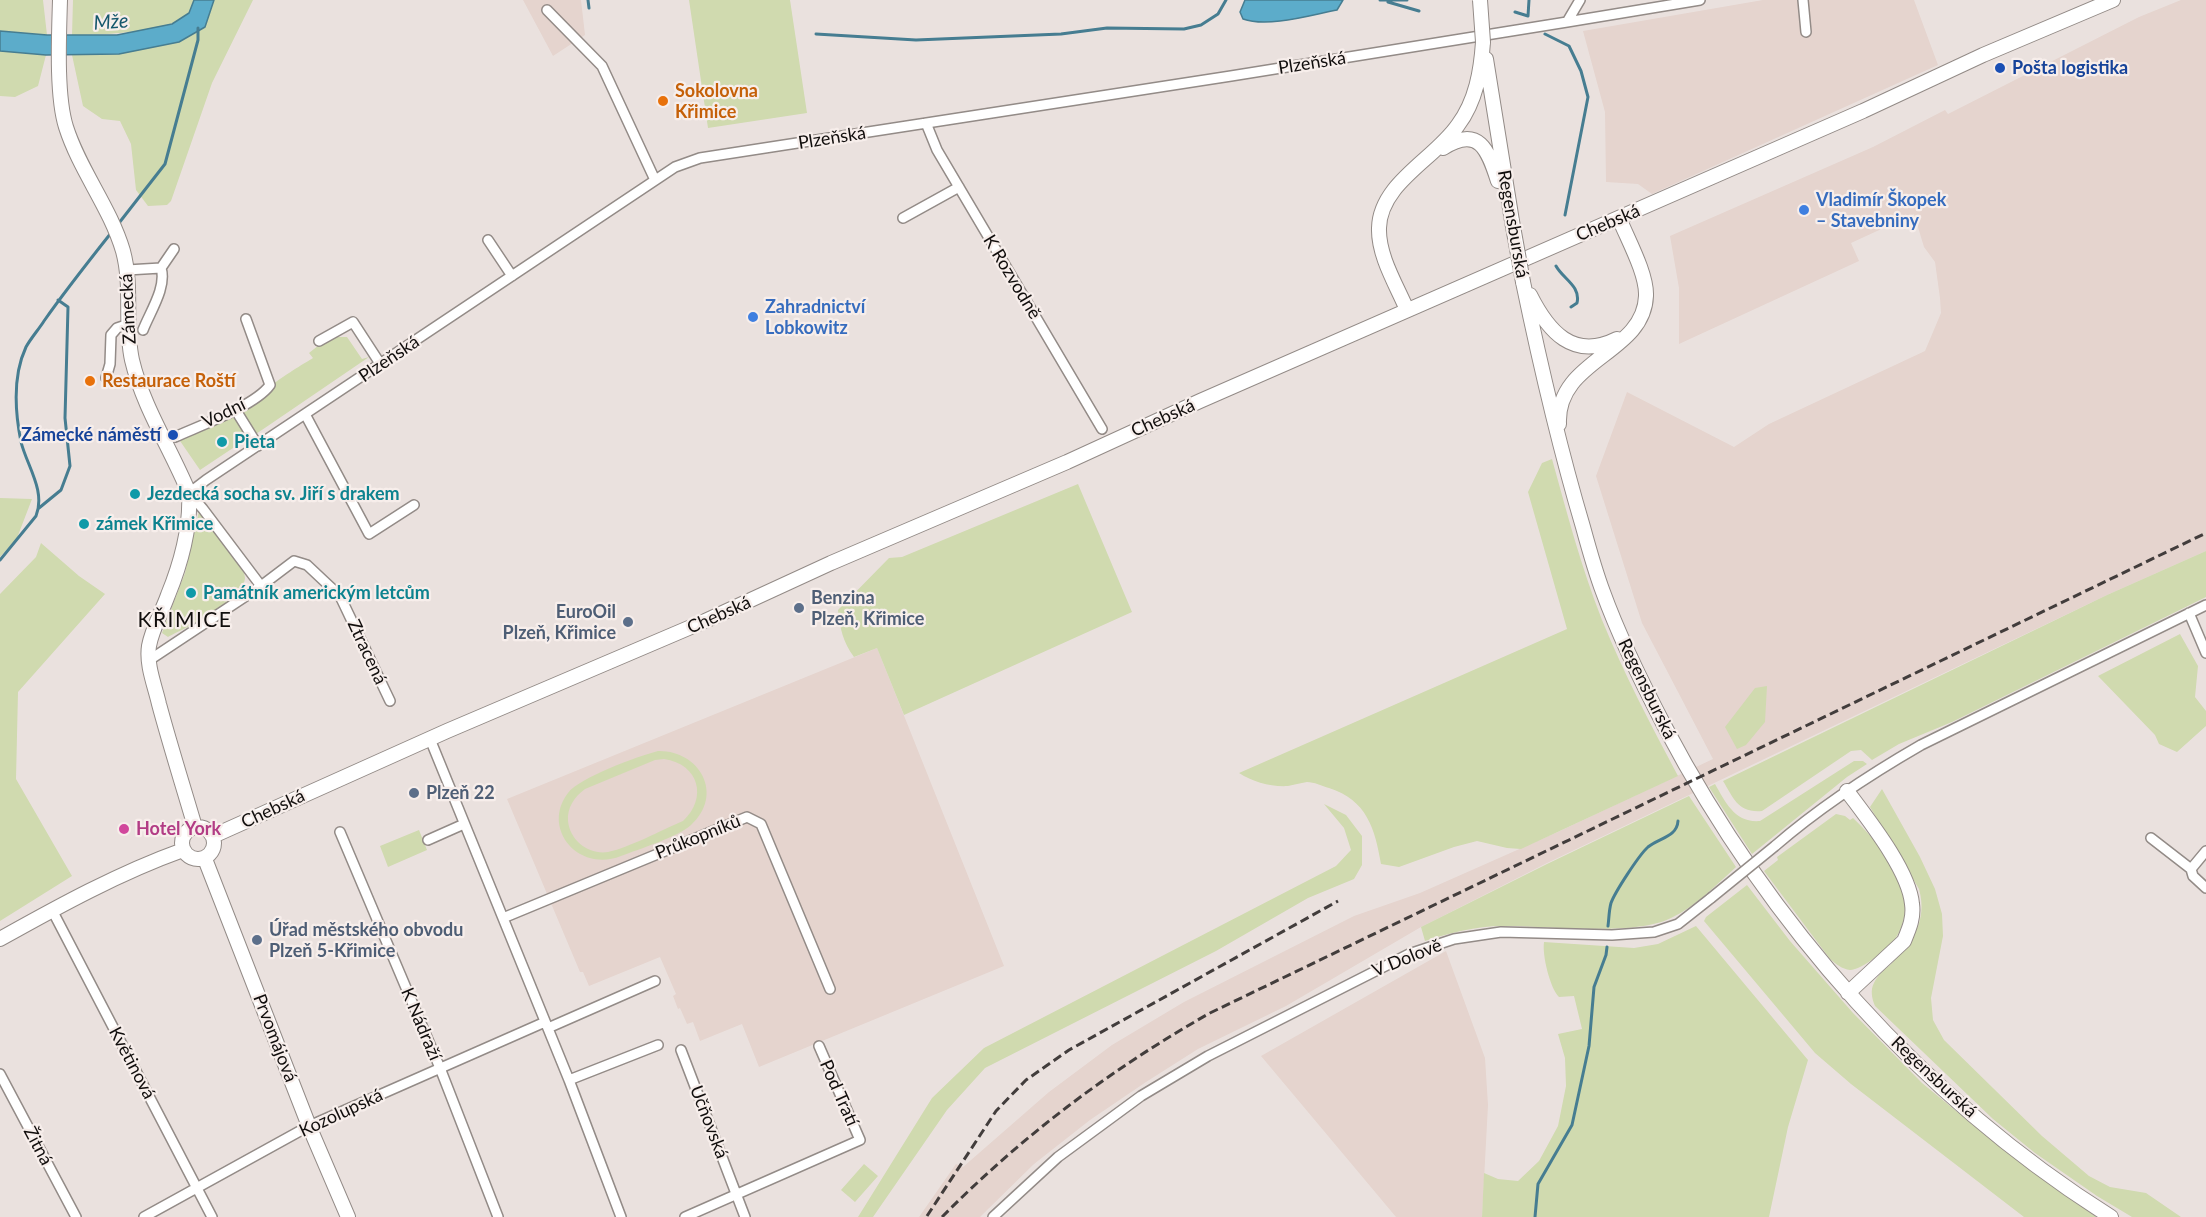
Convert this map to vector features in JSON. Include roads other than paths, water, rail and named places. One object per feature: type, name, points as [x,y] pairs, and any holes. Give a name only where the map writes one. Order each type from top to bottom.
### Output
[{"type":"main road","name":"Zámecká","points":[[60,0],[61,90],[66,126],[122,250],[127,270],[131,357],[138,381],[189,493]]},
{"type":"main road","points":[[1407,310],[1382,248],[1379,220],[1383,206],[1391,192],[1433,154],[1455,130],[1467,111],[1484,62],[1480,0]]},
{"type":"main road","name":"Chebská","points":[[213,836],[1863,111],[1983,55],[2113,0]]},
{"type":"main road","name":"Regensburská","points":[[1484,62],[1507,205],[1563,456],[1602,591],[1627,652],[1667,731],[1732,842],[1804,941],[1848,993],[1915,1062],[1994,1133],[2038,1168],[2111,1217]]},
{"type":"main road","points":[[1433,154],[1462,139],[1479,142],[1489,155],[1507,205]]},
{"type":"main road","points":[[1563,456],[1559,420],[1570,386],[1587,368],[1623,340],[1638,324],[1646,297],[1645,281],[1619,218]]},
{"type":"main road","points":[[1531,305],[1560,338],[1581,346],[1597,346],[1613,341],[1638,324]]},
{"type":"main road","points":[[189,493],[185,542],[175,578],[152,637],[149,665],[195,827]]},
{"type":"main road","points":[[1846,791],[1899,867],[1911,895],[1913,913],[1904,941],[1848,993]]},
{"type":"main road","points":[[195,827],[206,828],[213,836],[213,852],[205,859],[195,860],[186,855],[183,850],[183,836],[195,827]]},
{"type":"main road","points":[[0,939],[115,879],[183,850]]},
{"type":"main road","name":"Prvomájová","points":[[205,859],[309,1126],[348,1217]]},
{"type":"street","points":[[1568,22],[1580,0]]},
{"type":"street","name":"Plzeňská","points":[[189,493],[655,180],[675,167],[700,158],[1700,0]]},
{"type":"street","points":[[1803,0],[1806,32]]},
{"type":"street","points":[[547,10],[602,66],[655,180]]},
{"type":"street","name":"K Rozvodně","points":[[926,123],[937,150],[1102,429]]},
{"type":"street","points":[[903,218],[959,187]]},
{"type":"street","points":[[488,240],[512,276]]},
{"type":"street","points":[[161,268],[174,249]]},
{"type":"street","points":[[127,270],[161,268]]},
{"type":"street","points":[[143,330],[161,286],[164,275],[161,268]]},
{"type":"street","name":"Vodní","points":[[175,437],[235,409],[264,393],[270,385],[246,319]]},
{"type":"street","points":[[319,341],[353,322],[381,365]]},
{"type":"street","points":[[106,378],[110,364],[111,335],[117,328],[129,324]]},
{"type":"street","points":[[235,409],[258,446]]},
{"type":"street","points":[[305,414],[369,534],[414,505]]},
{"type":"street","points":[[149,665],[261,586],[204,509],[189,493]]},
{"type":"street","name":"Ztracená","points":[[261,586],[294,561],[307,565],[340,596],[390,701]]},
{"type":"street","name":"V Dolově","points":[[993,1217],[1058,1157],[1141,1096],[1208,1056],[1409,954],[1454,939],[1501,932],[1612,935],[1654,932],[1678,924],[1801,824],[1875,771],[2206,605]]},
{"type":"street","points":[[2189,613],[2206,653]]},
{"type":"street","points":[[430,739],[569,1080],[621,1217]]},
{"type":"street","name":"Průkopníků","points":[[503,918],[747,817],[761,824],[830,989]]},
{"type":"street","points":[[428,840],[464,824]]},
{"type":"street","name":"K Nádraží","points":[[340,832],[440,1068],[498,1217]]},
{"type":"street","points":[[2151,838],[2191,869],[2193,876],[2206,888]]},
{"type":"street","points":[[2191,869],[2206,850]]},
{"type":"street","name":"Květinová","points":[[52,910],[212,1217]]},
{"type":"street","name":"Kozolupská","points":[[144,1217],[309,1126],[440,1068],[656,981]]},
{"type":"street","points":[[569,1080],[658,1045]]},
{"type":"street","name":"Pod Tratí","points":[[736,1194],[860,1140],[819,1046]]},
{"type":"street","name":"Učňovská","points":[[681,1050],[745,1217]]},
{"type":"street","name":"Žitná","points":[[0,1074],[76,1217]]},
{"type":"street","points":[[685,1217],[736,1194]]},
{"type":"water","points":[[194,0],[214,0],[205,27],[179,42],[119,54],[46,55],[0,51],[0,31],[47,35],[117,35],[172,24],[189,13]]},
{"type":"water","points":[[1245,0],[1343,0],[1337,10],[1290,20],[1265,22],[1243,19],[1240,12]]},
{"type":"waterway","points":[[588,0],[589,8]]},
{"type":"waterway","points":[[816,34],[916,40],[1061,34],[1107,28],[1184,29],[1201,25],[1218,14],[1226,0]]},
{"type":"waterway","points":[[1380,0],[1407,0]]},
{"type":"waterway","points":[[1515,12],[1528,16],[1529,0]]},
{"type":"waterway","points":[[1388,2],[1419,11]]},
{"type":"waterway","points":[[119,223],[165,164],[198,40],[198,28]]},
{"type":"waterway","points":[[1545,34],[1569,46],[1581,71],[1588,97],[1565,215]]},
{"type":"waterway","points":[[0,560],[36,516],[38,507],[37,488],[21,442],[17,418],[17,381],[22,358],[33,337],[111,233]]},
{"type":"waterway","points":[[1556,266],[1574,287],[1578,297],[1577,303],[1571,307]]},
{"type":"waterway","points":[[39,508],[61,490],[70,466],[65,418],[68,307],[58,300]]},
{"type":"waterway","points":[[1608,926],[1611,903],[1628,874],[1648,847],[1671,834],[1678,821]]},
{"type":"waterway","points":[[1535,1217],[1538,1184],[1572,1125],[1589,1046],[1594,987],[1607,947]]},
{"type":"railway","points":[[942,1217],[1004,1159],[1069,1106],[1138,1057],[1210,1013],[2206,533]]},
{"type":"railway","points":[[927,1216],[996,1111],[1026,1080],[1069,1050],[1338,901]]},
{"type":"place","name":"Pošta logistika","points":[[2000,68]]},
{"type":"place","name":"Sokolovna Křimice","points":[[663,101]]},
{"type":"place","name":"Vladimír Škopek – Stavebniny","points":[[1804,210]]},
{"type":"place","name":"Zahradnictví Lobkowitz","points":[[753,317]]},
{"type":"place","name":"Restaurace Roští","points":[[90,381]]},
{"type":"place","name":"Zámecké náměstí","points":[[173,435]]},
{"type":"place","name":"Pieta","points":[[222,442]]},
{"type":"place","name":"Jezdecká socha sv. Jiří s drakem","points":[[135,494]]},
{"type":"place","name":"zámek Křimice","points":[[84,524]]},
{"type":"place","name":"Památník americkým letcům","points":[[191,593]]},
{"type":"place","name":"Benzina Plzeň, Křimice","points":[[799,608]]},
{"type":"place","name":"EuroOil Plzeň, Křimice","points":[[628,622]]},
{"type":"place","name":"Plzeň 22","points":[[414,793]]},
{"type":"place","name":"Hotel York","points":[[124,829]]},
{"type":"place","name":"Úřad městského obvodu Plzeň 5-Křimice","points":[[257,940]]},
{"type":"district","name":"KŘIMICE","points":[[185,620]]},
{"type":"water label","name":"Mže","points":[[111,22]]}]
